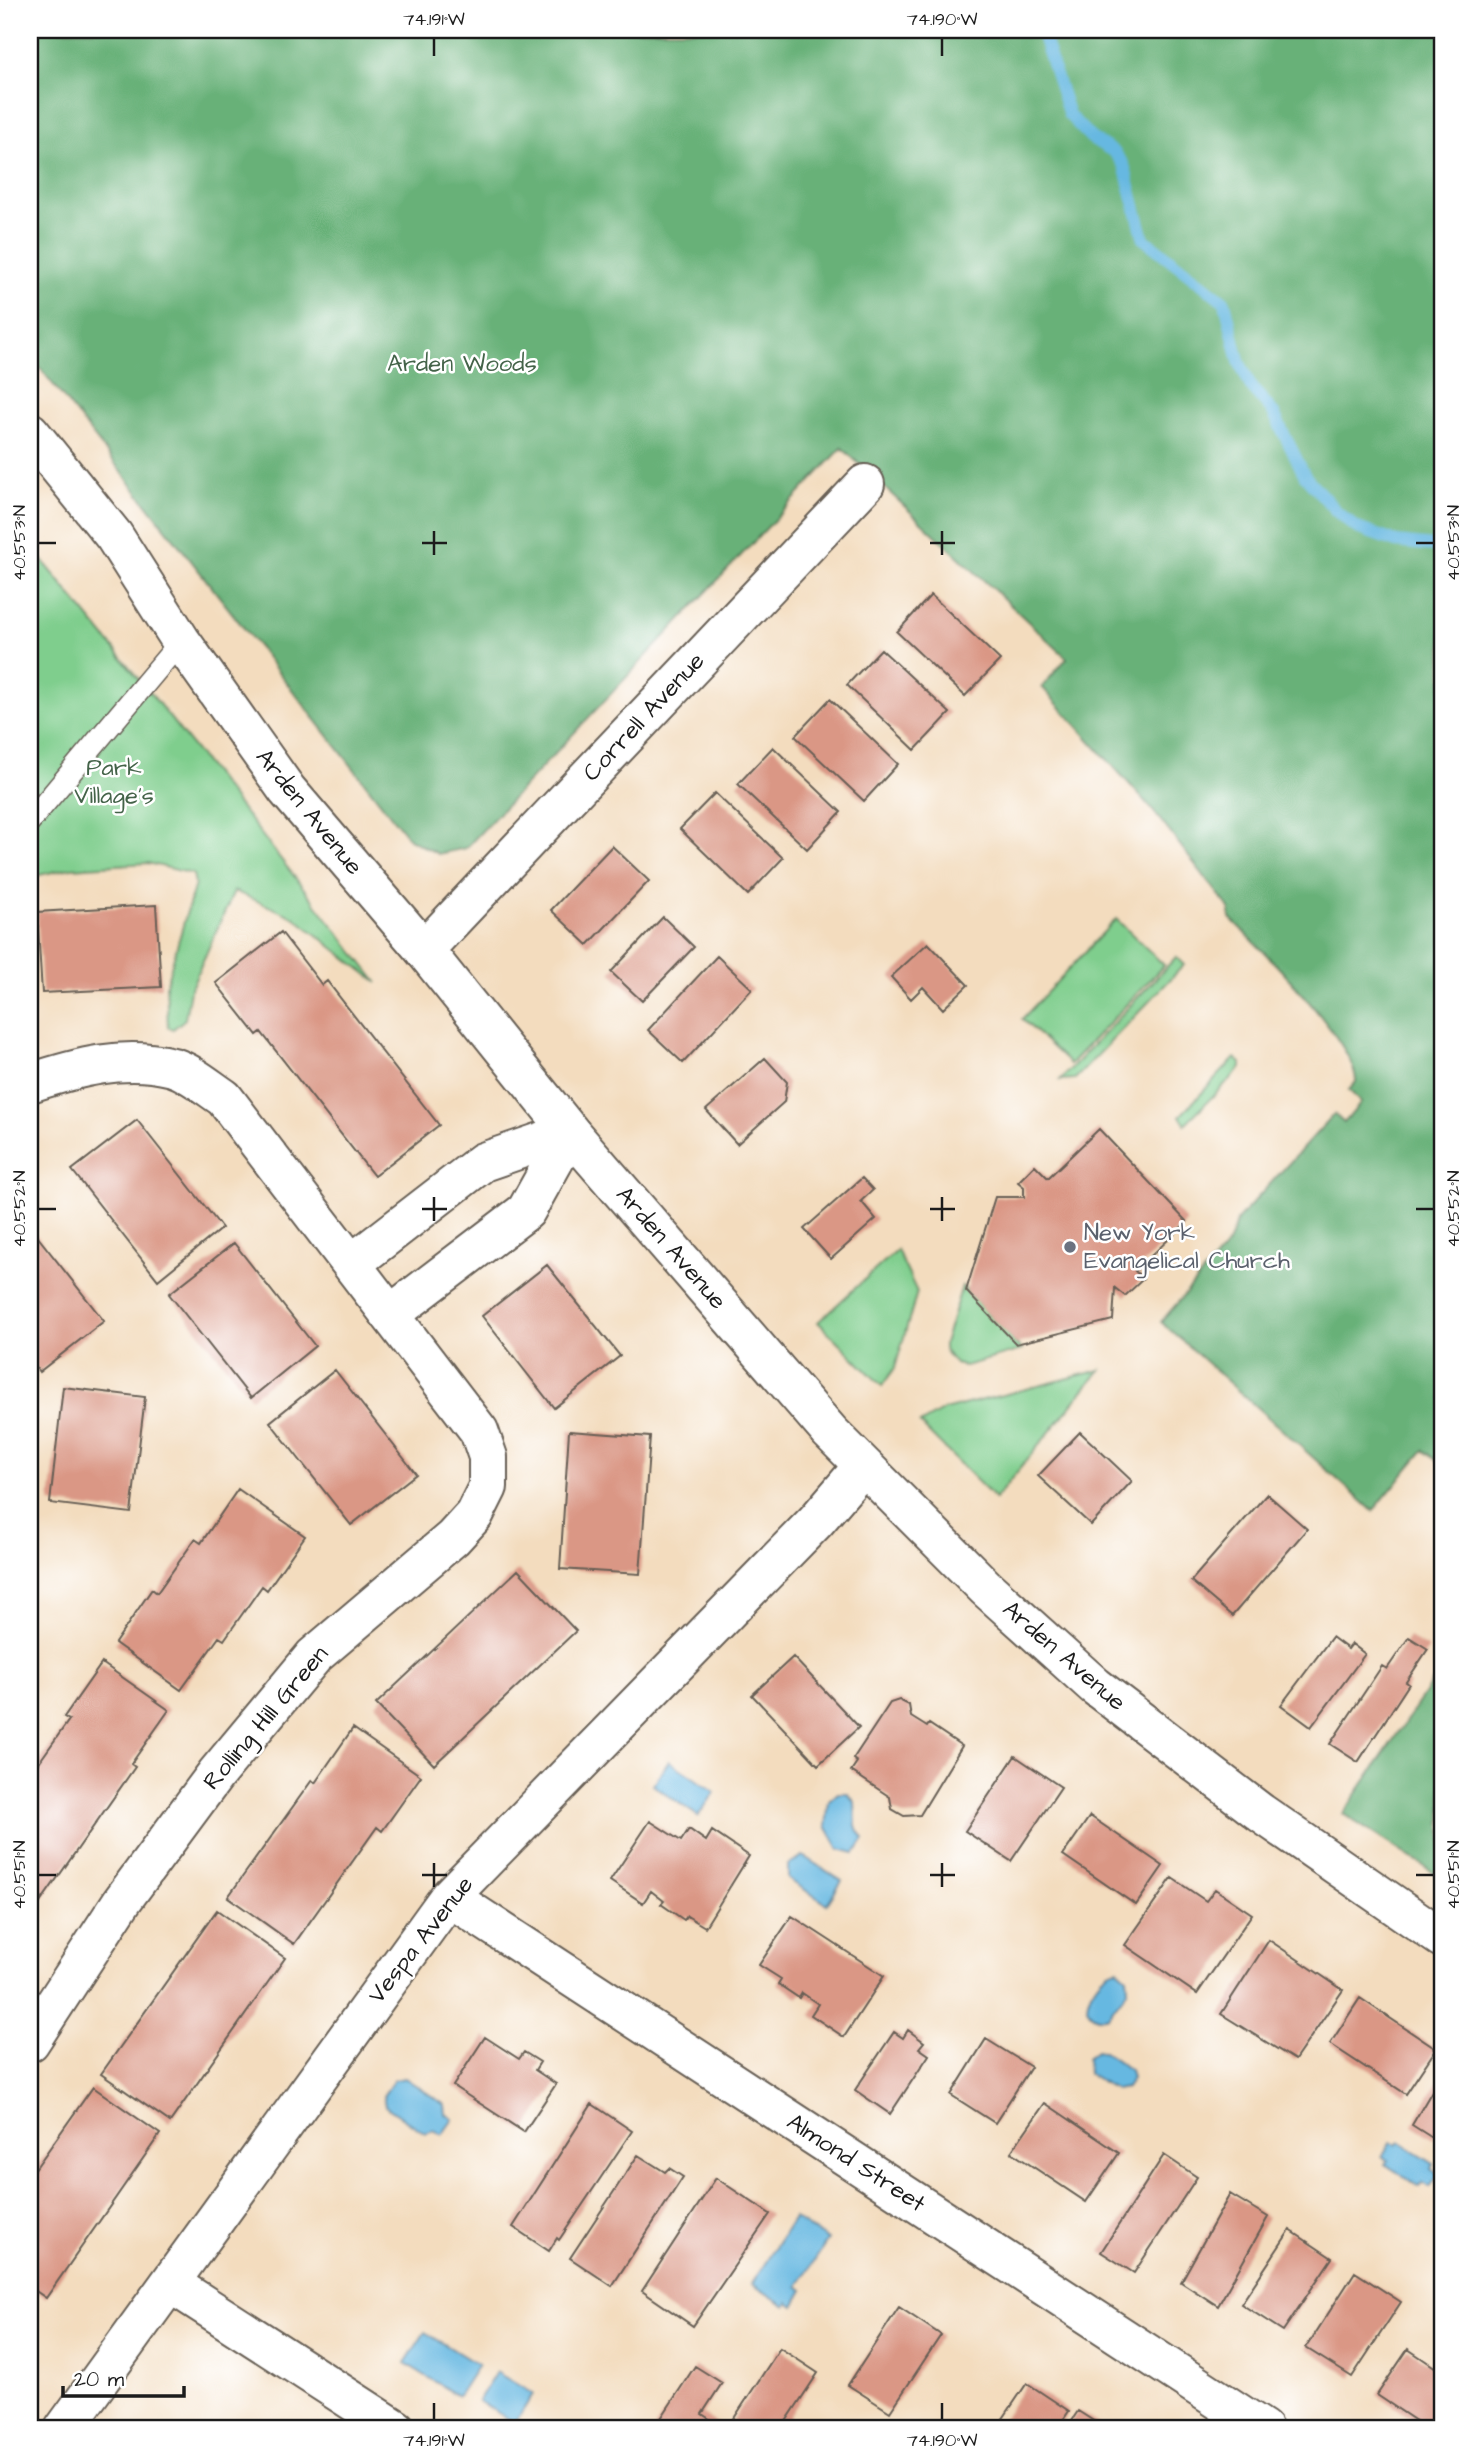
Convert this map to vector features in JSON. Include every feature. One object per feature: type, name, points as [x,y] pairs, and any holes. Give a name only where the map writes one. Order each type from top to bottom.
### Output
[{"type":"street","name":"Arden Avenue","points":[[30,432],[114,536],[181,642],[287,790],[424,950],[570,1132],[863,1466],[986,1588],[1095,1686],[1261,1813],[1442,1938]]},
{"type":"street","name":"Correll Avenue","points":[[424,950],[865,484]]},
{"type":"street","name":"Rolling Hill Green","points":[[30,1083],[79,1066],[115,1062],[175,1067],[224,1098],[480,1431],[488,1457],[488,1487],[474,1516],[453,1538],[314,1656],[216,1774],[34,2026]]},
{"type":"street","points":[[351,1264],[483,1162],[570,1132]]},
{"type":"street","points":[[391,1314],[526,1211],[570,1132]]},
{"type":"street","name":"Vespa Avenue","points":[[64,2429],[449,1896],[816,1521],[863,1466]]},
{"type":"street","name":"Almond Street","points":[[449,1896],[1263,2429]]},
{"type":"street","points":[[170,2283],[396,2429]]},
{"type":"lane","points":[[30,821],[181,642]]},
{"type":"green space","name":"Arden Woods","points":[[30,30],[1442,30],[1442,1465],[1424,1450],[1373,1511],[1161,1322],[1228,1244],[1237,1220],[1334,1114],[1344,1123],[1361,1103],[1349,1090],[1356,1082],[1352,1065],[1324,1021],[1283,972],[1230,918],[1230,909],[1150,807],[1042,687],[1067,658],[842,448],[466,848],[438,854],[409,839],[30,355]]},
{"type":"green space","name":"Park Village's","points":[[30,545],[152,695],[378,983],[294,917],[234,891],[190,990],[185,1019],[173,1029],[168,1027],[166,984],[195,884],[193,874],[148,863],[71,868],[30,877]]},
{"type":"green space","points":[[1116,919],[1164,965],[1070,1064],[1022,1019]]},
{"type":"green space","points":[[1176,957],[1184,965],[1075,1079],[1060,1080]]},
{"type":"green space","points":[[1235,1058],[1241,1063],[1241,1068],[1185,1124],[1180,1116]]},
{"type":"green space","points":[[897,1250],[917,1292],[895,1368],[882,1386],[818,1322]]},
{"type":"green space","points":[[962,1286],[1022,1350],[965,1366],[955,1364],[944,1350],[944,1344]]},
{"type":"green space","points":[[1100,1370],[995,1499],[920,1424],[944,1410]]},
{"type":"green space","points":[[1442,1668],[1442,1878],[1343,1814]]},
{"type":"water","points":[[669,1761],[715,1792],[698,1816],[653,1785]]},
{"type":"water","points":[[838,1793],[847,1793],[855,1802],[856,1826],[864,1839],[855,1853],[839,1849],[826,1826],[829,1801]]},
{"type":"water","points":[[803,1856],[842,1881],[827,1904],[788,1879],[788,1865]]},
{"type":"water","points":[[1118,1969],[1127,1977],[1128,1989],[1108,2016],[1093,2015],[1087,2008],[1093,1989],[1106,1973]]},
{"type":"water","points":[[1096,2051],[1104,2052],[1130,2070],[1132,2078],[1126,2088],[1115,2090],[1088,2073],[1087,2058]]},
{"type":"water","points":[[405,2078],[445,2105],[446,2114],[453,2119],[442,2135],[434,2130],[425,2133],[385,2106],[383,2096],[394,2080]]},
{"type":"water","points":[[1391,2142],[1396,2145],[1399,2142],[1434,2164],[1431,2169],[1438,2174],[1429,2187],[1422,2183],[1420,2187],[1385,2164],[1388,2160],[1382,2156]]},
{"type":"water","points":[[794,2218],[828,2240],[798,2286],[803,2290],[794,2306],[788,2302],[786,2306],[752,2284]]},
{"type":"water","points":[[425,2332],[478,2365],[458,2396],[405,2363]]},
{"type":"water","points":[[496,2372],[533,2394],[515,2423],[478,2401]]},
{"type":"building","points":[[931,595],[1000,660],[965,696],[897,632]]},
{"type":"building","points":[[881,649],[950,713],[915,750],[847,685]]},
{"type":"building","points":[[830,699],[898,764],[864,801],[795,736]]},
{"type":"building","points":[[773,747],[841,812],[807,849],[738,784]]},
{"type":"building","points":[[715,793],[783,858],[748,895],[680,829]]},
{"type":"building","points":[[612,846],[649,881],[588,945],[551,910]]},
{"type":"building","points":[[156,905],[161,987],[42,993],[37,912]]},
{"type":"building","points":[[663,917],[694,947],[642,1001],[611,972]]},
{"type":"building","points":[[281,932],[322,985],[327,981],[439,1125],[374,1176],[261,1032],[257,1035],[216,983]]},
{"type":"building","points":[[928,943],[968,985],[943,1009],[923,987],[911,999],[891,977]]},
{"type":"building","points":[[717,956],[752,989],[683,1063],[648,1030]]},
{"type":"building","points":[[765,1058],[787,1082],[784,1102],[737,1144],[706,1110]]},
{"type":"building","points":[[137,1120],[222,1228],[158,1280],[72,1170]]},
{"type":"building","name":"New York Evangelical Church","points":[[1099,1129],[1187,1222],[1135,1271],[1143,1279],[1125,1296],[1115,1288],[1113,1320],[1016,1344],[966,1291],[995,1197],[1024,1197],[1024,1187],[1018,1182],[1035,1165],[1048,1178]]},
{"type":"building","points":[[862,1178],[873,1190],[861,1201],[876,1219],[831,1259],[804,1229]]},
{"type":"building","points":[[30,1227],[104,1321],[39,1372],[30,1359]]},
{"type":"building","points":[[234,1243],[315,1346],[251,1398],[169,1294]]},
{"type":"building","points":[[547,1265],[620,1356],[554,1408],[482,1316]]},
{"type":"building","points":[[335,1370],[416,1474],[351,1525],[270,1422]]},
{"type":"building","points":[[63,1387],[145,1397],[131,1513],[50,1503]]},
{"type":"building","points":[[569,1431],[650,1437],[640,1574],[560,1569]]},
{"type":"building","points":[[1080,1432],[1132,1481],[1091,1525],[1038,1476]]},
{"type":"building","points":[[238,1489],[305,1536],[267,1590],[262,1586],[224,1640],[219,1637],[181,1690],[115,1643],[152,1589],[157,1593],[195,1539],[201,1543]]},
{"type":"building","points":[[1267,1494],[1307,1529],[1232,1616],[1191,1581]]},
{"type":"building","points":[[518,1570],[576,1631],[434,1765],[376,1704]]},
{"type":"building","points":[[1332,1637],[1348,1649],[1352,1644],[1365,1654],[1311,1727],[1281,1705]]},
{"type":"building","points":[[1409,1637],[1428,1649],[1406,1682],[1409,1684],[1358,1762],[1330,1744],[1382,1666],[1387,1669]]},
{"type":"building","points":[[793,1657],[859,1727],[818,1765],[752,1695]]},
{"type":"building","points":[[102,1663],[169,1710],[131,1764],[135,1767],[30,1917],[30,1775],[69,1720],[64,1717]]},
{"type":"building","points":[[899,1700],[909,1705],[911,1717],[927,1727],[929,1724],[962,1746],[920,1815],[904,1816],[892,1809],[890,1797],[851,1771],[857,1762],[853,1759],[890,1703]]},
{"type":"building","points":[[353,1728],[421,1776],[382,1831],[377,1827],[294,1944],[228,1897],[312,1780],[315,1783]]},
{"type":"building","points":[[1015,1756],[1061,1787],[1011,1861],[965,1831]]},
{"type":"building","points":[[1090,1816],[1163,1866],[1136,1905],[1063,1855]]},
{"type":"building","points":[[650,1821],[681,1841],[689,1829],[706,1841],[712,1831],[749,1856],[705,1927],[687,1916],[684,1920],[661,1904],[664,1901],[651,1891],[643,1903],[610,1881]]},
{"type":"building","points":[[1172,1878],[1206,1901],[1215,1889],[1252,1914],[1197,1994],[1125,1945]]},
{"type":"building","points":[[217,1910],[285,1958],[170,2122],[101,2074]]},
{"type":"building","points":[[792,1916],[884,1976],[844,2037],[811,2015],[818,2004],[802,1993],[799,1998],[778,1984],[781,1979],[759,1965]]},
{"type":"building","points":[[1269,1940],[1343,1990],[1295,2060],[1221,2014]]},
{"type":"building","points":[[1360,1998],[1436,2049],[1406,2094],[1330,2044]]},
{"type":"building","points":[[908,2030],[924,2042],[919,2048],[929,2055],[890,2114],[855,2090],[894,2032],[903,2038]]},
{"type":"building","points":[[485,2037],[519,2059],[524,2052],[540,2062],[535,2070],[556,2084],[524,2132],[453,2086]]},
{"type":"building","points":[[986,2039],[1031,2067],[995,2123],[951,2095]]},
{"type":"building","points":[[1442,2074],[1442,2127],[1434,2139],[1412,2125]]},
{"type":"building","points":[[93,2087],[160,2134],[46,2298],[30,2287],[30,2176]]},
{"type":"building","points":[[1045,2103],[1119,2153],[1086,2202],[1011,2152]]},
{"type":"building","points":[[592,2104],[632,2131],[549,2251],[513,2227]]},
{"type":"building","points":[[638,2155],[665,2172],[669,2168],[683,2177],[612,2286],[570,2258]]},
{"type":"building","points":[[1164,2155],[1197,2177],[1134,2273],[1101,2252]]},
{"type":"building","points":[[716,2178],[770,2214],[693,2326],[642,2291]]},
{"type":"building","points":[[1230,2194],[1268,2217],[1218,2306],[1181,2282]]},
{"type":"building","points":[[1290,2230],[1332,2258],[1283,2331],[1241,2304]]},
{"type":"building","points":[[1355,2272],[1401,2302],[1352,2377],[1306,2348]]},
{"type":"building","points":[[899,2307],[941,2335],[890,2412],[848,2385]]},
{"type":"building","points":[[780,2348],[818,2373],[781,2429],[727,2429]]},
{"type":"building","points":[[1408,2349],[1442,2372],[1442,2429],[1428,2429],[1377,2395]]},
{"type":"building","points":[[695,2366],[722,2383],[702,2414],[725,2429],[654,2429]]},
{"type":"building","points":[[1027,2383],[1069,2411],[1057,2429],[996,2429]]},
{"type":"building","points":[[1078,2411],[1106,2429],[1066,2429]]},
{"type":"waterway","points":[[1041,30],[1069,115],[1091,138],[1114,152],[1124,165],[1144,239],[1225,302],[1239,361],[1251,387],[1273,412],[1305,476],[1336,511],[1357,528],[1396,542],[1442,547]]},
{"type":"place","name":"New York Evangelical Church","points":[[1070,1247]]}]
